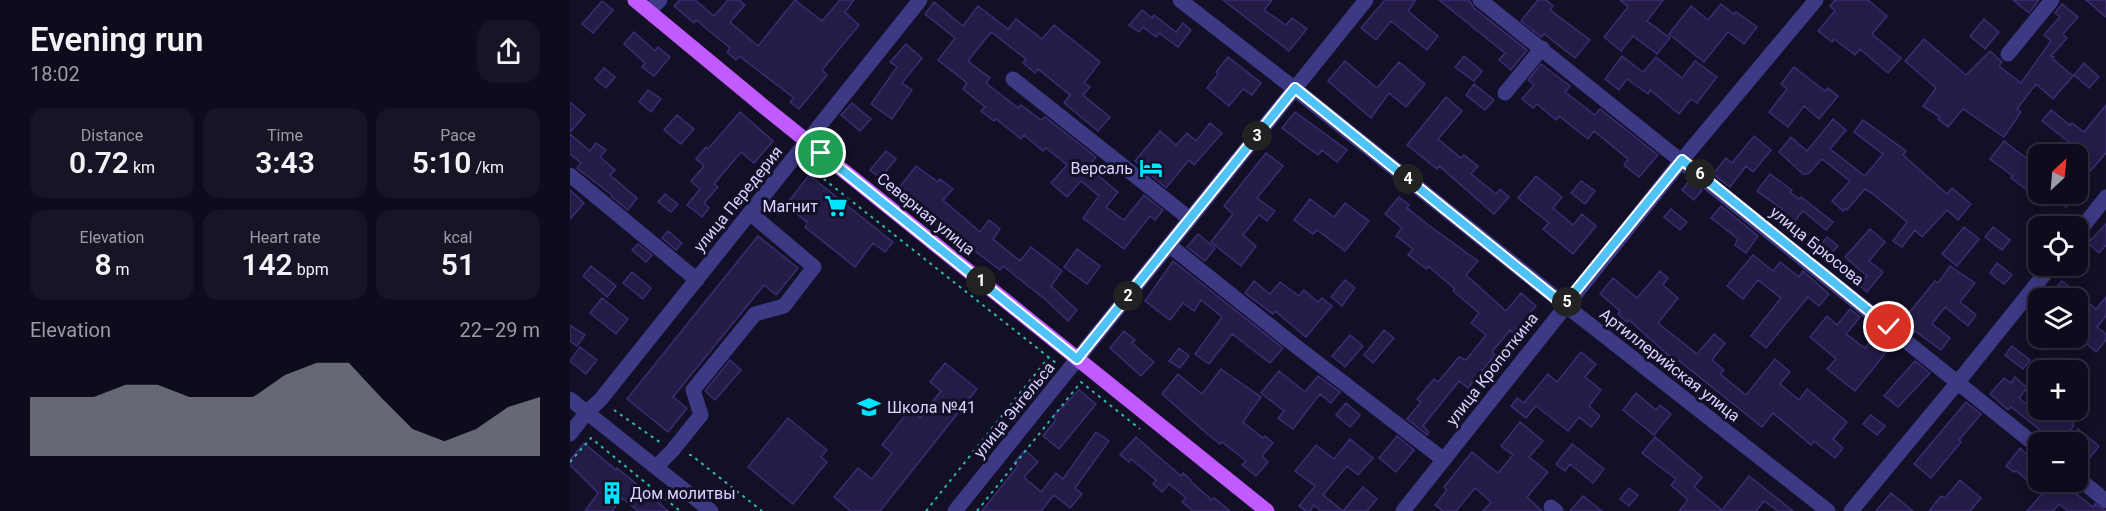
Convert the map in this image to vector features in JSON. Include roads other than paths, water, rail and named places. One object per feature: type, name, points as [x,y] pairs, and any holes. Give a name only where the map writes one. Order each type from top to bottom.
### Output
[{"type":"main road","name":"Северная улица","points":[[635,0],[655,5],[807,141],[1267,511]]},
{"type":"street","name":"улица Передерия","points":[[570,434],[697,280],[920,0]]},
{"type":"street","name":"Артиллерийская улица","points":[[1180,0],[1295,88],[1564,305],[1828,511]]},
{"type":"street","name":"улица Энгельса","points":[[955,511],[1366,0]]},
{"type":"street","points":[[1480,0],[1682,160]]},
{"type":"street","name":"улица Кропоткина","points":[[1403,511],[1564,305],[1816,0]]},
{"type":"street","points":[[2008,54],[2052,0]]},
{"type":"street","points":[[1505,93],[1542,48]]},
{"type":"street","points":[[1013,79],[1190,219]]},
{"type":"street","name":"улица Брюсова","points":[[1682,160],[2028,439]]},
{"type":"street","name":"улица Передерия","points":[[570,175],[697,280]]},
{"type":"street","points":[[2088,220],[2106,197]]},
{"type":"street","points":[[656,466],[672,451],[701,415],[693,390],[755,314],[784,306],[814,267],[750,213]]},
{"type":"street","points":[[1169,245],[1444,460]]},
{"type":"street","points":[[1851,511],[2043,276]]},
{"type":"street","points":[[570,399],[711,511]]},
{"type":"street","points":[[2088,486],[2106,501]]},
{"type":"place","name":"Версаль","points":[[1151,168]]},
{"type":"place","name":"Магнит","points":[[836,206]]},
{"type":"place","name":"Школа №41","points":[[869,407]]},
{"type":"place","name":"Дом молитвы","points":[[612,493]]}]
